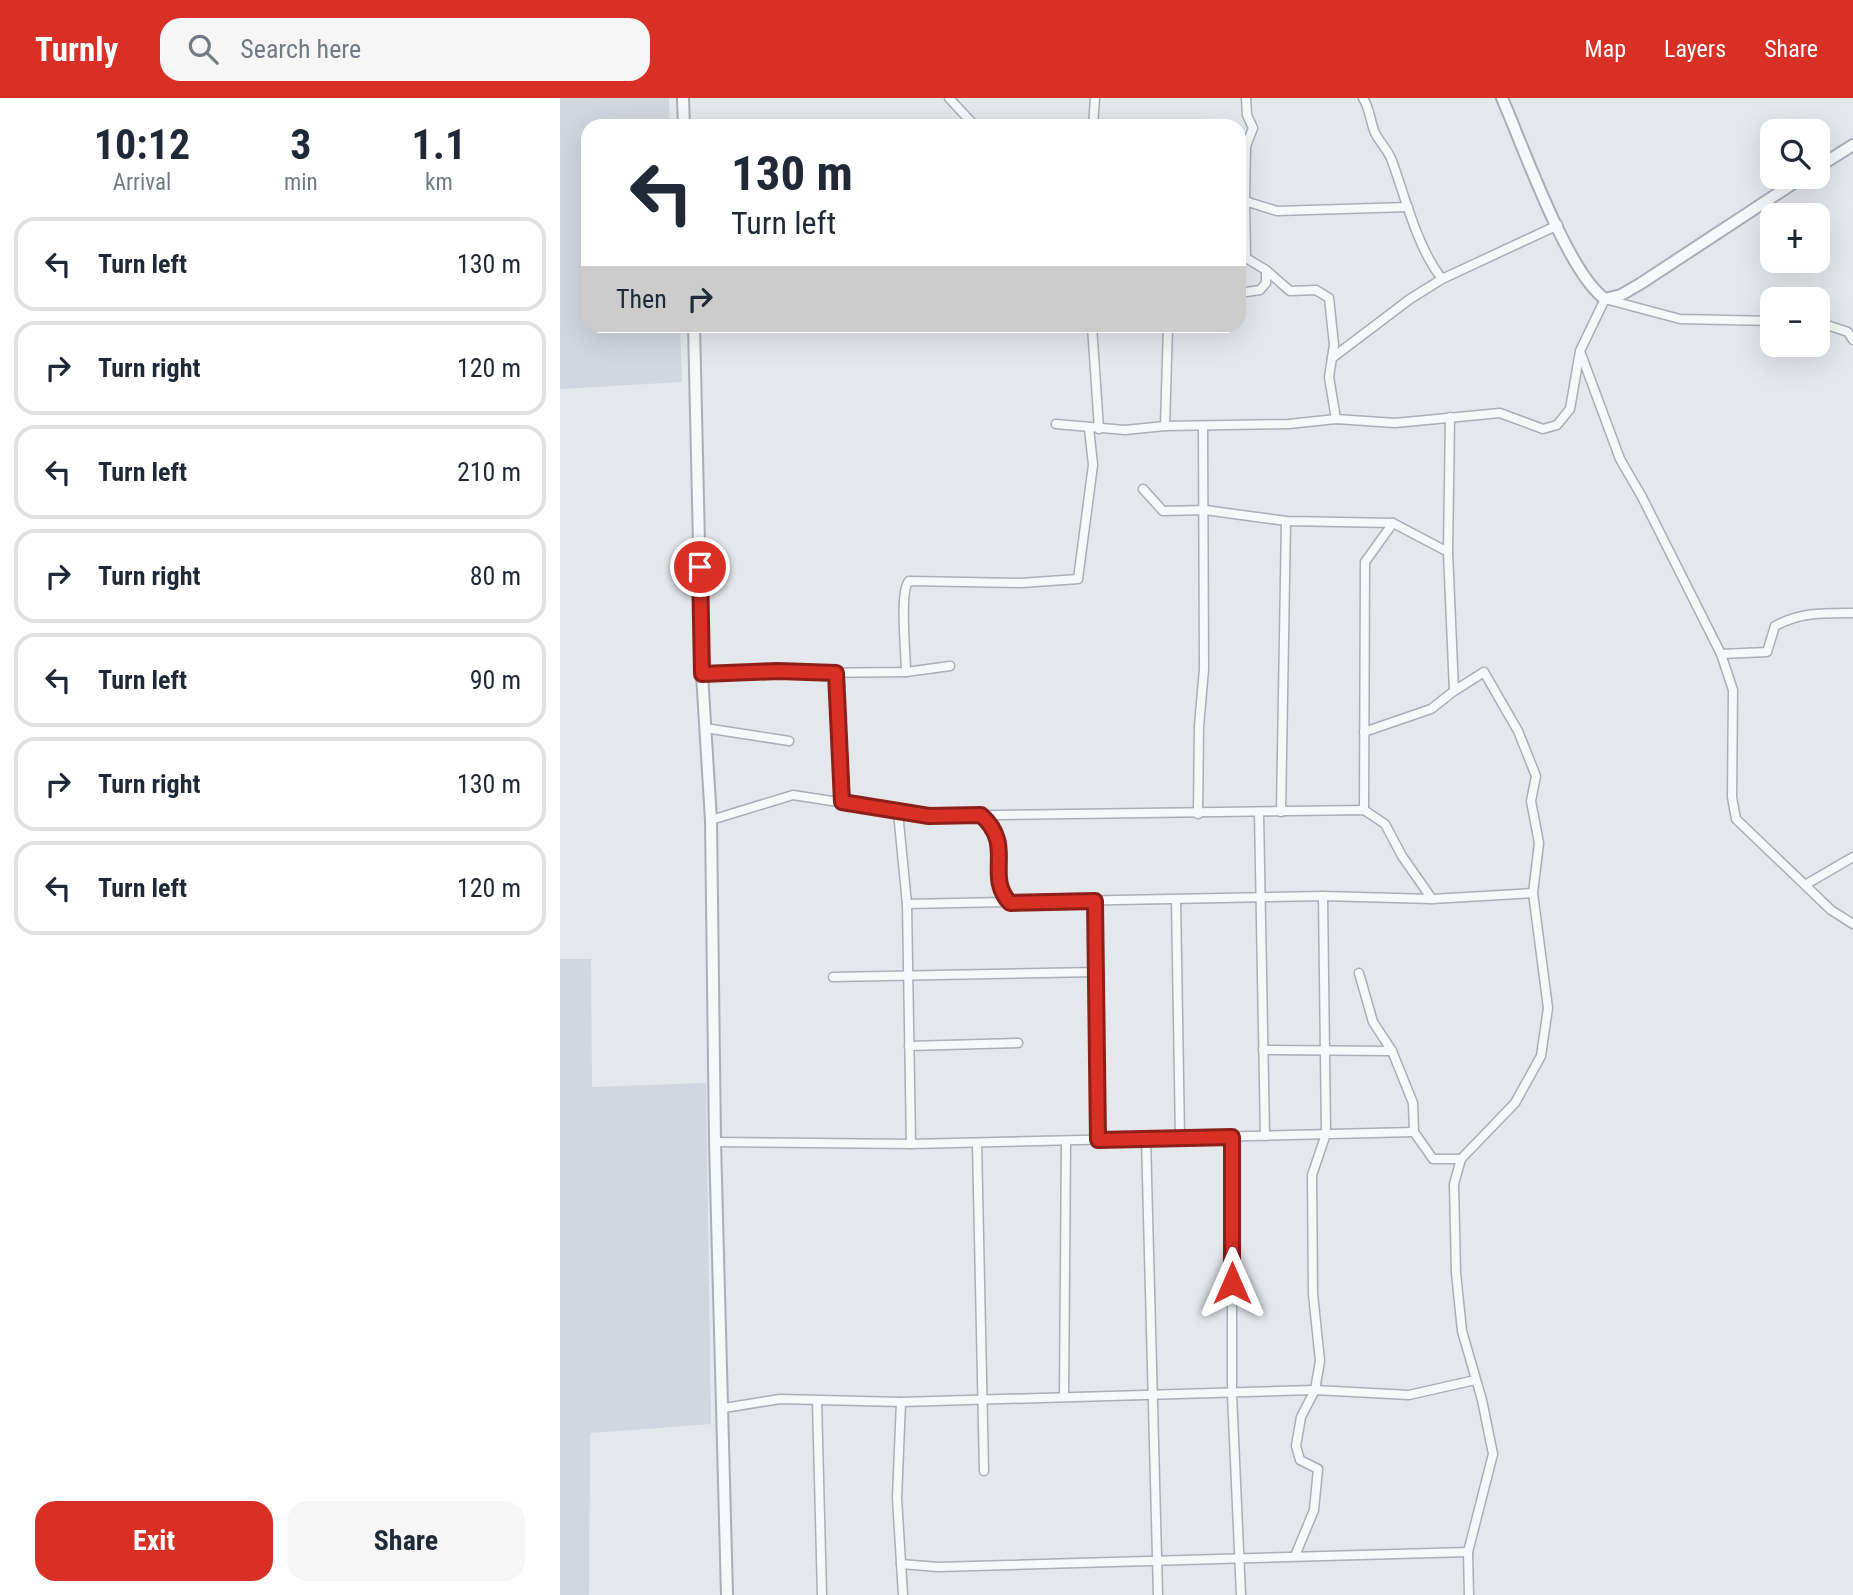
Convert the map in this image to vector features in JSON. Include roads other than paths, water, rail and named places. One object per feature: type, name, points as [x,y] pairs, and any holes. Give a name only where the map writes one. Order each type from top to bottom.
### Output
[{"type":"street","points":[[682,98],[684,119]]},
{"type":"street","points":[[949,98],[968,119]]},
{"type":"street","points":[[1094,119],[1095,98]]},
{"type":"street","points":[[1246,146],[1253,128],[1247,115],[1247,98]]},
{"type":"street","points":[[1363,98],[1369,108],[1374,131],[1392,160],[1408,208],[1434,268],[1442,279]]},
{"type":"street","points":[[1502,98],[1585,279],[1605,299],[1680,319],[1760,321]]},
{"type":"street","points":[[1830,159],[1853,145]]},
{"type":"street","points":[[1605,299],[1621,295],[1640,284],[1785,189]]},
{"type":"street","points":[[1246,202],[1277,211],[1408,208]]},
{"type":"street","points":[[1332,358],[1410,299],[1442,279],[1558,225]]},
{"type":"street","points":[[1246,258],[1290,291],[1316,290],[1329,298],[1334,345],[1329,377],[1336,419]]},
{"type":"street","points":[[1246,292],[1260,290],[1266,283],[1266,271]]},
{"type":"street","points":[[1056,424],[1099,429],[1203,427],[1336,419],[1395,423],[1500,413],[1543,429],[1557,425],[1570,409],[1580,351],[1605,299]]},
{"type":"street","points":[[1830,326],[1848,332],[1853,340]]},
{"type":"street","points":[[694,333],[702,674],[711,820],[715,1142],[727,1595]]},
{"type":"street","points":[[1092,333],[1099,429]]},
{"type":"street","points":[[1165,426],[1168,333]]},
{"type":"street","points":[[1580,351],[1620,459],[1721,654],[1733,690],[1732,797],[1736,819],[1831,910],[1853,924]]},
{"type":"street","points":[[1450,417],[1448,552],[1454,691]]},
{"type":"street","points":[[1198,814],[1199,726],[1204,669],[1203,427]]},
{"type":"street","points":[[906,672],[903,605],[904,589],[909,582],[1021,583],[1079,579],[1093,465],[1088,428]]},
{"type":"street","points":[[1143,489],[1163,511],[1205,510],[1286,521],[1393,523],[1448,552]]},
{"type":"street","points":[[1281,812],[1286,521]]},
{"type":"street","points":[[1364,810],[1366,562],[1393,523]]},
{"type":"street","points":[[1721,654],[1767,652],[1775,626],[1807,613],[1853,613]]},
{"type":"street","points":[[702,674],[778,671],[906,672],[950,666]]},
{"type":"street","points":[[1364,732],[1431,709],[1484,672],[1518,731],[1536,776],[1531,802],[1539,843],[1533,893],[1548,1008],[1541,1055],[1515,1103],[1461,1159],[1454,1184],[1456,1273],[1462,1331],[1493,1454],[1468,1552],[1469,1595]]},
{"type":"street","points":[[836,673],[842,802]]},
{"type":"street","points":[[705,727],[789,741]]},
{"type":"street","points":[[711,820],[793,795],[929,816],[1364,810],[1385,824],[1402,856],[1432,899]]},
{"type":"street","points":[[898,812],[907,904],[911,1144]]},
{"type":"street","points":[[1259,813],[1265,1136]]},
{"type":"street","points":[[981,815],[992,825],[999,837],[1000,886],[1010,903]]},
{"type":"street","points":[[1805,885],[1853,857]]},
{"type":"street","points":[[907,904],[1323,896],[1432,899],[1533,893]]},
{"type":"street","points":[[1295,1556],[1314,1510],[1318,1469],[1300,1460],[1296,1446],[1301,1418],[1315,1390],[1320,1361],[1313,1294],[1312,1175],[1326,1134],[1323,896]]},
{"type":"street","points":[[1177,899],[1180,1138]]},
{"type":"street","points":[[1095,901],[1098,1140]]},
{"type":"street","points":[[833,977],[1096,972]]},
{"type":"street","points":[[1359,973],[1373,1022],[1392,1051],[1413,1103],[1414,1132],[1433,1159],[1461,1159]]},
{"type":"street","points":[[909,1046],[1018,1043]]},
{"type":"street","points":[[1263,1050],[1392,1051]]},
{"type":"street","points":[[715,1142],[911,1144],[1414,1132]]},
{"type":"street","points":[[1232,1137],[1232,1394],[1241,1595]]},
{"type":"street","points":[[1146,1139],[1150,1395],[1158,1595]]},
{"type":"street","points":[[1064,1397],[1066,1141]]},
{"type":"street","points":[[977,1143],[985,1398],[984,1471]]},
{"type":"street","points":[[724,1408],[780,1399],[817,1401],[841,1398],[901,1402],[1315,1390],[1409,1395],[1475,1380]]},
{"type":"street","points":[[817,1401],[822,1595]]},
{"type":"street","points":[[901,1402],[897,1498],[902,1595]]},
{"type":"street","points":[[901,1564],[938,1567],[1468,1552]]}]
